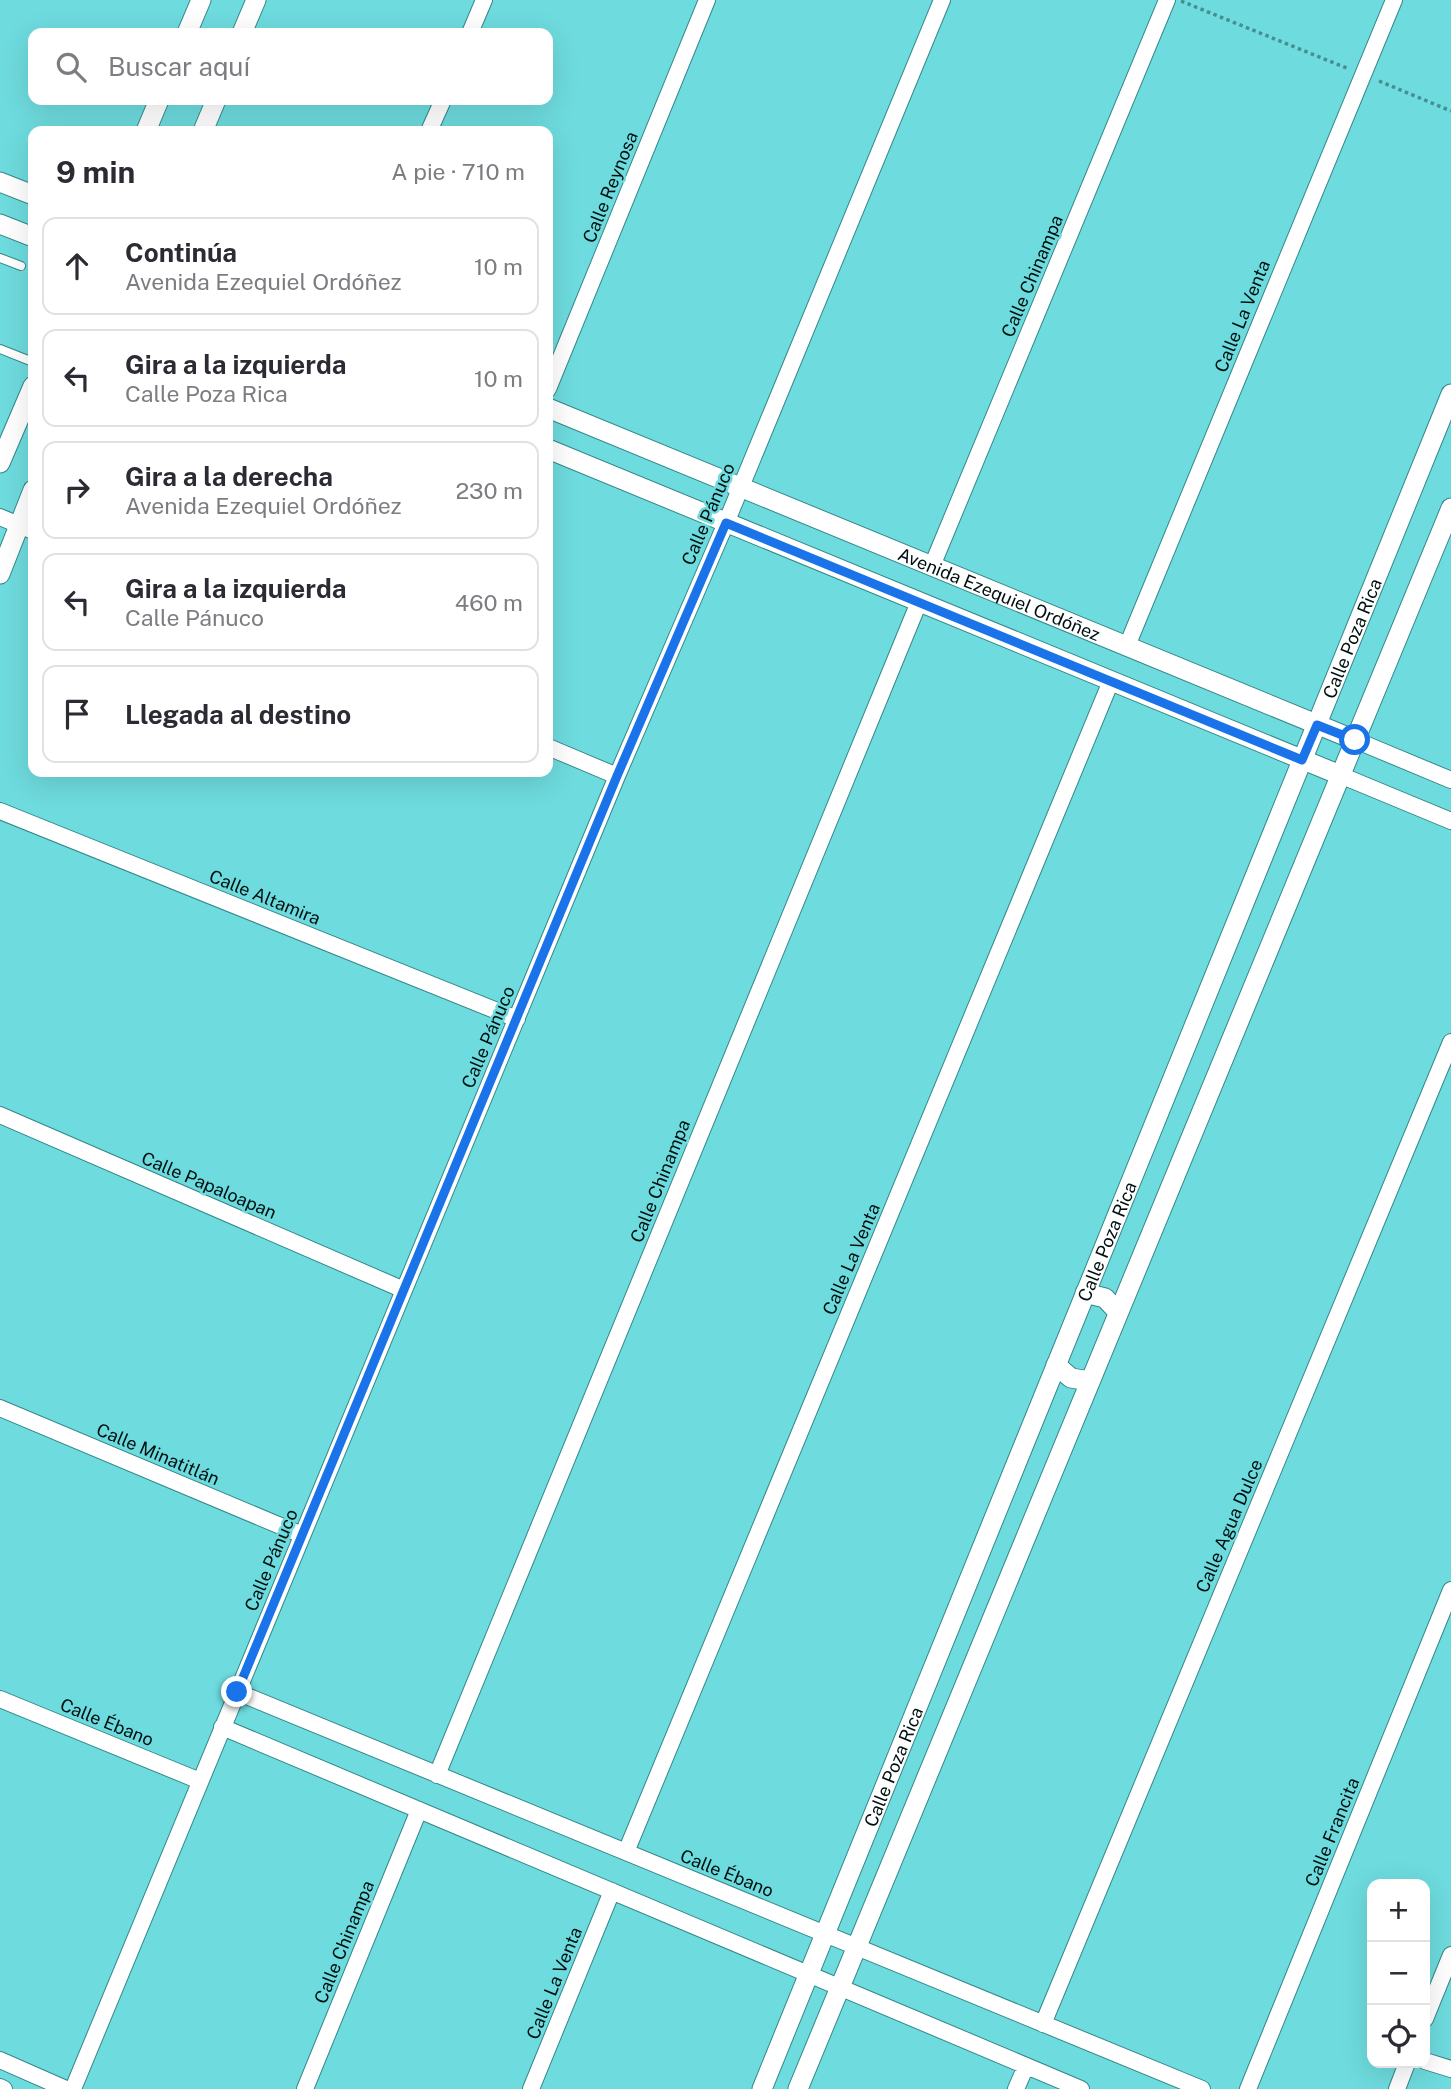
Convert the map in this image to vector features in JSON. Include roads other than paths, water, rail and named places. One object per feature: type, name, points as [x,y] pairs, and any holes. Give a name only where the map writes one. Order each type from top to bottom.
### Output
[{"type":"street","points":[[189,28],[201,0]]},
{"type":"street","points":[[244,28],[256,0]]},
{"type":"street","points":[[472,28],[484,0]]},
{"type":"street","name":"Calle Reynosa","points":[[553,377],[707,0]]},
{"type":"street","name":"Calle Pánuco","points":[[73,2089],[942,0]]},
{"type":"street","name":"Calle Chinampa","points":[[932,566],[1167,0]]},
{"type":"street","name":"Calle La Venta","points":[[1127,646],[1394,0]]},
{"type":"street","points":[[148,126],[157,105]]},
{"type":"street","points":[[205,126],[213,105]]},
{"type":"street","points":[[431,126],[441,105]]},
{"type":"street","points":[[0,182],[28,193]]},
{"type":"street","points":[[0,224],[28,235]]},
{"type":"street","name":"Calle Poza Rica","points":[[762,2089],[1451,394]]},
{"type":"street","points":[[0,463],[28,398]]},
{"type":"street","name":"Avenida Ezequiel Ordóñez","points":[[553,410],[1451,780]]},
{"type":"street","points":[[553,451],[1451,821]]},
{"type":"street","name":"Calle Poza Rica","points":[[798,2089],[1451,508]]},
{"type":"street","points":[[0,517],[26,528],[0,574]]},
{"type":"street","name":"Calle Chinampa","points":[[438,1774],[919,602]]},
{"type":"street","name":"Calle La Venta","points":[[626,1852],[1111,681]]},
{"type":"street","points":[[553,749],[617,776]]},
{"type":"street","name":"Calle Altamira","points":[[0,811],[517,1019]]},
{"type":"street","name":"Calle Agua Dulce","points":[[1043,2024],[1451,1042]]},
{"type":"street","name":"Calle Papaloapan","points":[[0,1115],[404,1290]]},
{"type":"street","points":[[1085,1293],[1105,1298],[1118,1312]]},
{"type":"street","points":[[1056,1365],[1070,1378],[1090,1381]]},
{"type":"street","name":"Calle Minatitlán","points":[[0,1408],[302,1535]]},
{"type":"street","name":"Calle Francita","points":[[1248,2089],[1451,1590]]},
{"type":"street","name":"Calle Ébano","points":[[237,1692],[1202,2089]]},
{"type":"street","name":"Calle Ébano","points":[[0,1699],[200,1781]]},
{"type":"street","points":[[222,1727],[1081,2089]]},
{"type":"street","name":"Calle Chinampa","points":[[305,2089],[419,1810]]},
{"type":"street","name":"Calle La Venta","points":[[531,2089],[612,1891]]},
{"type":"street","points":[[1430,2008],[1451,1955]]},
{"type":"street","points":[[0,2060],[65,2089]]},
{"type":"street","points":[[1430,2063],[1451,2069]]},
{"type":"street","points":[[1016,2089],[1026,2066]]},
{"type":"street","points":[[1396,2089],[1405,2068]]},
{"type":"lane","points":[[0,258],[21,266]]},
{"type":"lane","points":[[0,349],[28,360]]}]
